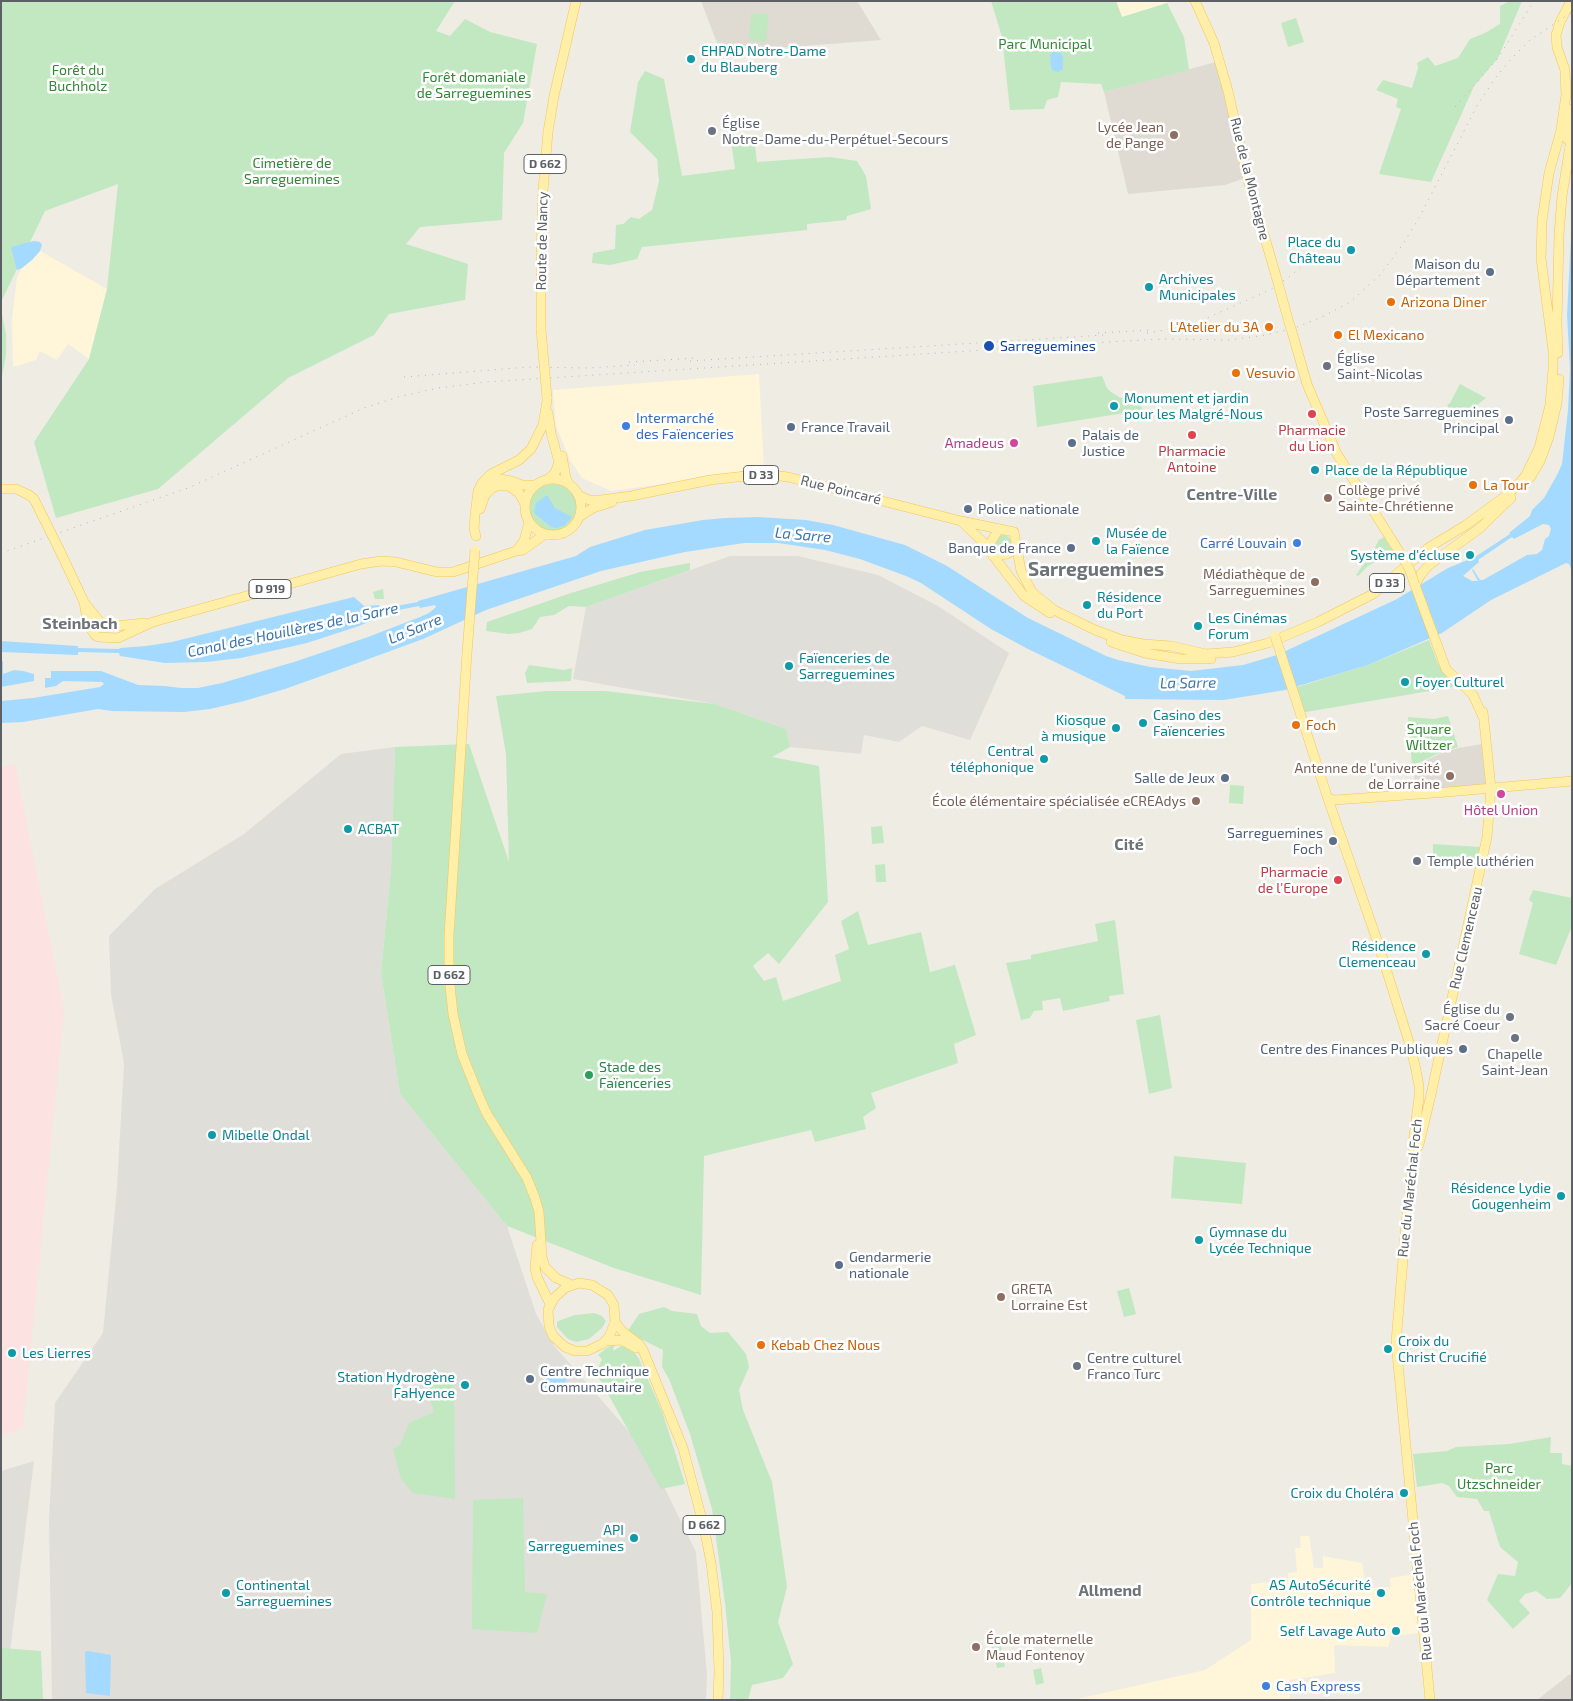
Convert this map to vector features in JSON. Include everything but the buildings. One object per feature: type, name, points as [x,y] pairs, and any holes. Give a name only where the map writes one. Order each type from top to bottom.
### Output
[{"type":"main road","name":"Route de Nancy","points":[[547,480],[555,473],[559,462],[549,424],[541,329],[542,200],[548,132],[554,96],[576,1]]},
{"type":"main road","name":"Rue de la Montagne","points":[[1195,1],[1214,43],[1228,91],[1248,180],[1308,384],[1338,454],[1383,524]]},
{"type":"main road","name":"D 33","points":[[1416,585],[1423,570],[1480,528],[1493,510],[1526,475],[1539,448],[1550,404],[1553,351],[1542,277],[1542,221],[1549,173],[1561,130],[1566,87],[1556,35],[1560,22],[1572,1]]},
{"type":"main road","points":[[1562,196],[1571,86],[1570,70],[1561,34],[1568,11]]},
{"type":"main road","name":"D 33","points":[[961,520],[992,550],[1024,596],[1046,611],[1110,642],[1162,656],[1181,659],[1234,657],[1270,648],[1291,640],[1375,598],[1434,550],[1522,488],[1545,450],[1554,420],[1559,381],[1558,305],[1562,196],[1572,132]]},
{"type":"main road","name":"D 662","points":[[476,536],[474,529],[478,491],[486,478],[519,460],[536,442],[543,425],[547,399]]},
{"type":"main road","name":"Route de Nancy","points":[[549,424],[561,452],[569,484]]},
{"type":"main road","name":"Rue Poincaré","points":[[578,495],[589,500],[595,500],[631,496],[704,481],[754,475],[772,475],[788,477],[999,529]]},
{"type":"main road","points":[[477,501],[484,488],[494,480],[505,479],[522,485],[536,485]]},
{"type":"main road","points":[[547,480],[558,480],[569,484],[578,495],[581,506],[579,517],[573,527],[563,534],[551,536],[536,530],[529,522],[526,514],[525,504],[529,493],[536,485],[547,480]]},
{"type":"main road","name":"D 662","points":[[525,504],[519,493],[513,489],[504,485],[493,487],[485,495],[482,502],[479,529],[476,536],[449,935],[449,976],[452,1014],[462,1054],[480,1099],[532,1188],[539,1212],[542,1256],[545,1267],[556,1278],[572,1285]]},
{"type":"main road","points":[[1,490],[16,489],[34,499],[60,549],[84,602],[88,625],[98,637],[118,638],[153,622]]},
{"type":"main road","name":"Rue Poincaré","points":[[579,517],[593,508],[631,496]]},
{"type":"main road","name":"D 33","points":[[999,529],[1014,532],[1021,571],[1028,586],[1054,610],[1095,630],[1122,640],[1171,646],[1206,654],[1233,652],[1268,643],[1304,629],[1373,594],[1428,548],[1493,510]]},
{"type":"main road","points":[[516,551],[524,541],[529,522]]},
{"type":"main road","name":"Rue Clemenceau","points":[[1383,524],[1416,585],[1437,649],[1442,658],[1479,696],[1482,703],[1491,788],[1487,837],[1479,877],[1429,1102],[1422,1116],[1419,1144],[1414,1154]]},
{"type":"main road","points":[[999,529],[992,550],[1007,554],[1016,548]]},
{"type":"main road","name":"D 919","points":[[84,602],[100,622],[115,626],[153,622],[361,564],[388,562],[446,573],[464,569],[523,550],[545,534]]},
{"type":"main road","name":"Rue du Maréchal Foch","points":[[1274,633],[1328,799],[1378,943],[1409,1042],[1417,1072],[1422,1116]]},
{"type":"main road","points":[[1328,799],[1447,792],[1572,781]]},
{"type":"main road","points":[[1419,1102],[1422,1104],[1429,1102]]},
{"type":"main road","name":"Rue du Maréchal Foch","points":[[1414,1154],[1406,1224],[1397,1351],[1430,1700]]},
{"type":"main road","name":"D 662","points":[[540,1232],[535,1268],[537,1277],[550,1304]]},
{"type":"main road","points":[[586,1283],[592,1285],[603,1291],[614,1306],[615,1322],[612,1332],[606,1341],[598,1347],[587,1351],[575,1351],[565,1347],[556,1340],[550,1331],[548,1315],[550,1304],[559,1292],[572,1285],[586,1283]]},
{"type":"main road","name":"D 662","points":[[615,1322],[643,1350],[683,1448],[704,1527],[712,1571],[717,1612],[718,1700]]},
{"type":"main road","name":"D 662","points":[[606,1341],[618,1340],[627,1342],[635,1347],[646,1359]]},
{"type":"shaded area","points":[[701,1],[857,1],[881,40],[726,52],[717,43]]},
{"type":"shaded area","points":[[1116,1],[1166,1],[1167,3],[1122,17]]},
{"type":"shaded area","name":"Lycée Jean de Pange","points":[[1216,62],[1245,178],[1225,185],[1128,194],[1104,92]]},
{"type":"shaded area","points":[[40,251],[107,289],[89,359],[68,344],[57,360],[40,351],[36,360],[13,367],[12,320],[17,277],[22,268]]},
{"type":"shaded area","points":[[759,374],[764,470],[611,491],[582,478],[570,460],[556,426],[553,390]]},
{"type":"shaded area","name":"Faïenceries de Sarreguemines","points":[[730,556],[798,556],[878,575],[938,606],[1009,653],[970,740],[922,726],[899,742],[864,735],[861,754],[790,747],[786,729],[715,704],[573,679],[586,607]]},
{"type":"shaded area","name":"Antenne de l'université de Lorraine","points":[[1483,744],[1487,785],[1416,791],[1413,767],[1439,754],[1458,748]]},
{"type":"shaded area","points":[[395,747],[391,869],[381,973],[400,1094],[507,1226],[536,1314],[555,1347],[647,1452],[696,1552],[707,1675],[706,1700],[52,1700],[49,1519],[55,1403],[103,1333],[117,1188],[124,1063],[111,995],[109,936],[155,889],[244,834],[341,754]]},
{"type":"shaded area","points":[[15,764],[64,1010],[23,1428],[1,1436],[1,767]]},
{"type":"shaded area","points":[[34,1461],[4,1700],[1,1700],[1,1471]]},
{"type":"shaded area","points":[[1300,1536],[1309,1536],[1314,1568],[1323,1568],[1323,1556],[1362,1563],[1366,1588],[1391,1587],[1390,1578],[1416,1574],[1421,1633],[1391,1636],[1388,1647],[1334,1645],[1335,1673],[1290,1680],[1290,1700],[1073,1700],[1205,1670],[1251,1640],[1251,1584],[1288,1580],[1288,1573],[1297,1572],[1295,1548],[1301,1548]]},
{"type":"shaded area","points":[[1570,1674],[1572,1677],[1572,1700],[1537,1700]]},
{"type":"green space","points":[[1,1],[455,1],[436,31],[450,36],[465,19],[490,32],[537,44],[523,123],[504,153],[502,220],[420,227],[406,244],[468,264],[465,300],[389,314],[374,335],[288,378],[158,489],[56,518],[34,442],[89,359],[107,289],[118,184],[45,211],[1,302]]},
{"type":"green space","name":"Parc Municipal","points":[[991,1],[1116,1],[1122,17],[1167,3],[1184,37],[1189,70],[1104,92],[1101,84],[1061,82],[1058,97],[1047,100],[1044,109],[1010,110],[1002,37]]},
{"type":"green space","points":[[1510,1],[1522,1],[1498,58],[1474,86],[1431,182],[1379,174],[1401,109],[1396,107],[1398,99],[1376,90],[1383,80],[1412,88],[1418,68],[1417,63],[1428,57],[1435,66],[1458,58],[1470,39],[1500,24],[1500,6]]},
{"type":"green space","points":[[751,13],[769,14],[766,42],[749,40]]},
{"type":"green space","points":[[1296,18],[1304,42],[1288,47],[1281,23]]},
{"type":"green space","points":[[645,71],[664,79],[682,176],[735,169],[731,140],[754,138],[757,162],[830,157],[857,161],[866,176],[871,209],[847,216],[846,220],[807,224],[807,230],[642,247],[637,259],[610,265],[592,263],[593,253],[615,249],[616,225],[623,224],[631,217],[639,219],[652,210],[659,181],[657,159],[630,132],[638,82]]},
{"type":"green space","points":[[1,310],[6,334],[6,355],[1,382]]},
{"type":"green space","points":[[1102,376],[1107,388],[1111,392],[1140,405],[1143,410],[1037,427],[1033,386]]},
{"type":"green space","points":[[1460,384],[1486,398],[1458,420],[1447,405]]},
{"type":"green space","points":[[553,484],[562,486],[570,491],[575,499],[577,508],[575,517],[570,525],[562,530],[553,532],[544,530],[536,525],[531,517],[529,508],[531,499],[536,491],[544,486]]},
{"type":"green space","points":[[1003,535],[1009,537],[1011,543],[1009,549],[1003,551],[997,549],[995,543],[997,537]]},
{"type":"green space","points":[[1384,537],[1393,551],[1368,566],[1358,576],[1356,575],[1379,540]]},
{"type":"green space","points":[[690,563],[690,570],[586,607],[569,606],[554,615],[540,617],[532,629],[509,634],[486,631],[487,622],[571,593],[640,572]]},
{"type":"green space","points":[[383,589],[384,599],[375,599],[373,592]]},
{"type":"green space","points":[[1429,640],[1438,664],[1447,677],[1459,686],[1300,713],[1291,689],[1368,665]]},
{"type":"green space","points":[[529,665],[564,670],[572,668],[571,681],[527,683],[525,673]]},
{"type":"green space","points":[[547,691],[605,691],[715,704],[786,729],[790,747],[772,757],[819,766],[828,902],[779,964],[768,953],[753,966],[764,981],[776,977],[783,1001],[841,981],[835,955],[849,949],[841,921],[858,911],[868,945],[921,932],[930,972],[955,965],[976,1035],[954,1044],[958,1063],[871,1093],[876,1108],[863,1117],[866,1129],[815,1142],[811,1130],[704,1156],[701,1295],[614,1268],[507,1226],[400,1094],[381,973],[391,869],[395,747],[469,744],[509,862],[506,754],[496,696]]},
{"type":"green space","name":"Square Wiltzer","points":[[1448,716],[1458,747],[1439,753],[1412,766],[1408,717],[1434,719]]},
{"type":"green space","points":[[1230,785],[1244,786],[1243,804],[1229,803]]},
{"type":"green space","points":[[882,826],[884,843],[872,844],[871,827]]},
{"type":"green space","points":[[1433,844],[1480,847],[1476,865],[1433,862]]},
{"type":"green space","points":[[885,864],[886,882],[876,882],[875,865]]},
{"type":"green space","points":[[1533,890],[1572,898],[1572,926],[1556,965],[1519,954],[1533,903],[1529,900]]},
{"type":"green space","points":[[1115,920],[1124,994],[1109,996],[1110,1001],[1063,1011],[1060,998],[1042,1001],[1043,1010],[1034,1011],[1030,1018],[1021,1020],[1006,963],[1031,959],[1031,955],[1098,941],[1095,924]]},
{"type":"green space","points":[[1160,1015],[1172,1088],[1149,1094],[1136,1020]]},
{"type":"green space","points":[[1174,1156],[1246,1163],[1242,1204],[1171,1198]]},
{"type":"green space","points":[[1129,1288],[1136,1314],[1124,1317],[1117,1291]]},
{"type":"green space","points":[[664,1307],[672,1311],[697,1314],[701,1326],[710,1333],[728,1332],[746,1354],[749,1367],[739,1390],[743,1410],[772,1482],[787,1587],[778,1622],[793,1664],[783,1678],[752,1685],[748,1700],[730,1700],[731,1662],[712,1509],[690,1434],[669,1379],[662,1367],[663,1350],[627,1332],[639,1314]]},
{"type":"green space","points":[[594,1313],[602,1316],[606,1321],[602,1328],[589,1339],[576,1342],[568,1339],[557,1327],[557,1322],[561,1320],[575,1315]]},
{"type":"green space","points":[[614,1345],[613,1351],[621,1346],[626,1347],[633,1350],[639,1359],[663,1414],[685,1484],[661,1489],[598,1376],[597,1371],[602,1359],[598,1355]]},
{"type":"green space","points":[[443,1375],[454,1381],[455,1499],[413,1493],[401,1479],[393,1449],[400,1445],[409,1423],[434,1412],[424,1380]]},
{"type":"green space","name":"Parc Utzschneider","points":[[1551,1437],[1550,1453],[1562,1453],[1562,1464],[1572,1466],[1572,1583],[1560,1598],[1547,1599],[1536,1591],[1525,1594],[1519,1601],[1530,1613],[1513,1629],[1487,1600],[1498,1574],[1515,1576],[1518,1562],[1500,1547],[1489,1511],[1484,1511],[1477,1499],[1457,1497],[1449,1486],[1442,1483],[1417,1487],[1413,1454],[1447,1451],[1456,1447],[1509,1444]]},
{"type":"green space","points":[[523,1498],[525,1592],[547,1594],[537,1633],[472,1629],[473,1500]]},
{"type":"green space","points":[[1000,1642],[1005,1667],[997,1668],[991,1644]]},
{"type":"green space","points":[[1,1646],[2,1648],[41,1651],[43,1700],[1,1700]]},
{"type":"green space","points":[[1041,1668],[1044,1683],[1036,1685],[1033,1670]]},
{"type":"water","points":[[1053,52],[1061,53],[1063,58],[1063,69],[1058,72],[1052,70],[1051,67],[1050,55]]},
{"type":"water","points":[[1572,217],[1572,571],[1569,564],[1566,563],[1491,600],[1442,633],[1368,665],[1285,690],[1224,700],[1125,699],[1125,696],[991,629],[921,583],[906,576],[860,559],[825,550],[778,543],[744,543],[685,552],[601,571],[486,610],[423,639],[352,665],[285,689],[244,701],[210,709],[184,712],[112,711],[98,709],[23,722],[1,723],[1,701],[33,698],[100,687],[104,684],[102,682],[63,681],[56,686],[45,688],[45,678],[51,678],[51,671],[101,671],[138,685],[198,688],[294,662],[368,637],[420,617],[436,607],[435,605],[420,608],[419,606],[383,613],[379,614],[380,617],[359,626],[307,643],[241,658],[206,662],[165,663],[120,656],[119,653],[78,652],[78,655],[1,652],[1,641],[78,646],[78,648],[119,649],[172,642],[354,597],[364,606],[379,605],[380,609],[418,602],[576,556],[590,547],[645,530],[725,518],[758,517],[806,520],[833,525],[905,545],[947,566],[1028,618],[1118,660],[1150,667],[1191,671],[1243,665],[1277,655],[1397,599],[1448,568],[1475,557],[1510,534],[1530,516],[1532,510],[1544,498],[1562,464],[1570,369],[1567,315]],"holes":[[[1543,524],[1549,525],[1551,529],[1549,536],[1545,539],[1542,550],[1537,554],[1527,555],[1483,580],[1480,580],[1473,569],[1478,581],[1472,581],[1463,576],[1479,562],[1478,560],[1512,537],[1514,539]]]},
{"type":"water","points":[[34,241],[40,242],[42,245],[40,251],[32,260],[17,270],[11,247]]},
{"type":"water","points":[[547,495],[555,508],[572,517],[564,526],[551,527],[534,513],[536,503]]},
{"type":"water","points":[[1,661],[3,661],[3,674],[14,670],[23,671],[34,674],[34,681],[1,687]]},
{"type":"water","points":[[546,1378],[566,1378],[567,1389],[547,1391],[545,1387]]},
{"type":"water","points":[[85,1652],[111,1655],[110,1696],[86,1693]]},
{"type":"railway","points":[[1455,107],[1498,58],[1534,1]]},
{"type":"railway","points":[[1,553],[188,488],[364,408],[398,397],[438,388],[486,382],[1124,341],[1166,339],[1229,340],[1266,335],[1295,328],[1324,316],[1350,302],[1380,275],[1401,247],[1419,218],[1478,104],[1496,77],[1530,40],[1572,12]]},
{"type":"railway","points":[[1147,333],[1198,322],[1270,290],[1293,274],[1319,250]]},
{"type":"railway","points":[[1098,333],[1153,330]]},
{"type":"railway","points":[[690,361],[1104,335]]},
{"type":"railway","points":[[629,362],[696,358]]},
{"type":"railway","points":[[404,377],[528,367],[588,368],[635,365]]},
{"type":"place","name":"EHPAD Notre-Dame du Blauberg","points":[[691,59]]},
{"type":"place","name":"Église Notre-Dame-du-Perpétuel-Secours","points":[[712,131]]},
{"type":"place","name":"Lycée Jean de Pange","points":[[1174,135]]},
{"type":"place","name":"Place du Château","points":[[1351,250]]},
{"type":"place","name":"Maison du Département","points":[[1490,272]]},
{"type":"place","name":"Archives Municipales","points":[[1149,287]]},
{"type":"place","name":"Arizona Diner","points":[[1391,302]]},
{"type":"place","name":"L'Atelier du 3A","points":[[1269,327]]},
{"type":"place","name":"El Mexicano","points":[[1338,335]]},
{"type":"place","name":"Sarreguemines","points":[[989,346]]},
{"type":"place","name":"Église Saint-Nicolas","points":[[1327,366]]},
{"type":"place","name":"Vesuvio","points":[[1236,373]]},
{"type":"place","name":"Monument et jardin pour les Malgré-Nous","points":[[1114,406]]},
{"type":"place","name":"Pharmacie du Lion","points":[[1312,414]]},
{"type":"place","name":"Poste Sarreguemines Principal","points":[[1509,420]]},
{"type":"place","name":"Intermarché des Faïenceries","points":[[626,426]]},
{"type":"place","name":"France Travail","points":[[791,427]]},
{"type":"place","name":"Pharmacie Antoine","points":[[1192,435]]},
{"type":"place","name":"Amadeus","points":[[1014,443]]},
{"type":"place","name":"Palais de Justice","points":[[1072,443]]},
{"type":"place","name":"Place de la République","points":[[1315,470]]},
{"type":"place","name":"La Tour","points":[[1473,485]]},
{"type":"place","name":"Collège privé Sainte-Chrétienne","points":[[1328,498]]},
{"type":"place","name":"Police nationale","points":[[968,509]]},
{"type":"place","name":"Musée de la Faïence","points":[[1096,541]]},
{"type":"place","name":"Carré Louvain","points":[[1297,543]]},
{"type":"place","name":"Banque de France","points":[[1071,548]]},
{"type":"place","name":"Système d'écluse","points":[[1470,555]]},
{"type":"place","name":"Médiathèque de Sarreguemines","points":[[1315,582]]},
{"type":"place","name":"Résidence du Port","points":[[1087,605]]},
{"type":"place","name":"Les Cinémas Forum","points":[[1198,626]]},
{"type":"place","name":"Faïenceries de Sarreguemines","points":[[789,666]]},
{"type":"place","name":"Foyer Culturel","points":[[1405,682]]},
{"type":"place","name":"Casino des Faïenceries","points":[[1143,723]]},
{"type":"place","name":"Foch","points":[[1296,725]]},
{"type":"place","name":"Kiosque à musique","points":[[1116,728]]},
{"type":"place","name":"Central téléphonique","points":[[1044,759]]},
{"type":"place","name":"Antenne de l'université de Lorraine","points":[[1450,776]]},
{"type":"place","name":"Salle de Jeux","points":[[1225,778]]},
{"type":"place","name":"Hôtel Union","points":[[1501,794]]},
{"type":"place","name":"École élémentaire spécialisée eCREAdys","points":[[1196,801]]},
{"type":"place","name":"ACBAT","points":[[348,829]]},
{"type":"place","name":"Sarreguemines Foch","points":[[1333,841]]},
{"type":"place","name":"Temple luthérien","points":[[1417,861]]},
{"type":"place","name":"Pharmacie de l'Europe","points":[[1338,880]]},
{"type":"place","name":"Résidence Clemenceau","points":[[1426,954]]},
{"type":"place","name":"Église du Sacré Coeur","points":[[1510,1017]]},
{"type":"place","name":"Chapelle Saint-Jean","points":[[1515,1038]]},
{"type":"place","name":"Centre des Finances Publiques","points":[[1463,1049]]},
{"type":"place","name":"Stade des Faïenceries","points":[[589,1075]]},
{"type":"place","name":"Mibelle Ondal","points":[[212,1135]]},
{"type":"place","name":"Résidence Lydie Gougenheim","points":[[1561,1196]]},
{"type":"place","name":"Gymnase du Lycée Technique","points":[[1199,1240]]},
{"type":"place","name":"Gendarmerie nationale","points":[[839,1265]]},
{"type":"place","name":"GRETA Lorraine Est","points":[[1001,1297]]},
{"type":"place","name":"Kebab Chez Nous","points":[[761,1345]]},
{"type":"place","name":"Croix du Christ Crucifié","points":[[1388,1349]]},
{"type":"place","name":"Les Lierres","points":[[12,1353]]},
{"type":"place","name":"Centre culturel Franco Turc","points":[[1077,1366]]},
{"type":"place","name":"Centre Technique Communautaire","points":[[530,1379]]},
{"type":"place","name":"Station Hydrogène FaHyence","points":[[465,1385]]},
{"type":"place","name":"Croix du Choléra","points":[[1404,1493]]},
{"type":"place","name":"API Sarreguemines","points":[[634,1538]]},
{"type":"place","name":"Continental Sarreguemines","points":[[226,1593]]},
{"type":"place","name":"AS AutoSécurité Contrôle technique","points":[[1381,1593]]},
{"type":"place","name":"Self Lavage Auto","points":[[1396,1631]]},
{"type":"place","name":"École maternelle Maud Fontenoy","points":[[976,1647]]},
{"type":"place","name":"Cash Express","points":[[1266,1686]]},
{"type":"district","name":"Centre-Ville","points":[[1232,495]]},
{"type":"district","name":"Sarreguemines","points":[[1096,570]]},
{"type":"district","name":"Steinbach","points":[[80,624]]},
{"type":"district","name":"Cité","points":[[1129,845]]},
{"type":"district","name":"Allmend","points":[[1110,1591]]},
{"type":"park label","name":"Forêt du Buchholz","points":[[78,78]]},
{"type":"park label","name":"Forêt domaniale de Sarreguemines","points":[[474,86]]},
{"type":"park label","name":"Cimetière de Sarreguemines","points":[[292,172]]},
{"type":"water label","name":"La Sarre","points":[[803,535]]},
{"type":"water label","name":"La Sarre","points":[[415,629]]},
{"type":"water label","name":"Canal des Houillères de la Sarre","points":[[293,630]]},
{"type":"water label","name":"La Sarre","points":[[1188,683]]}]
